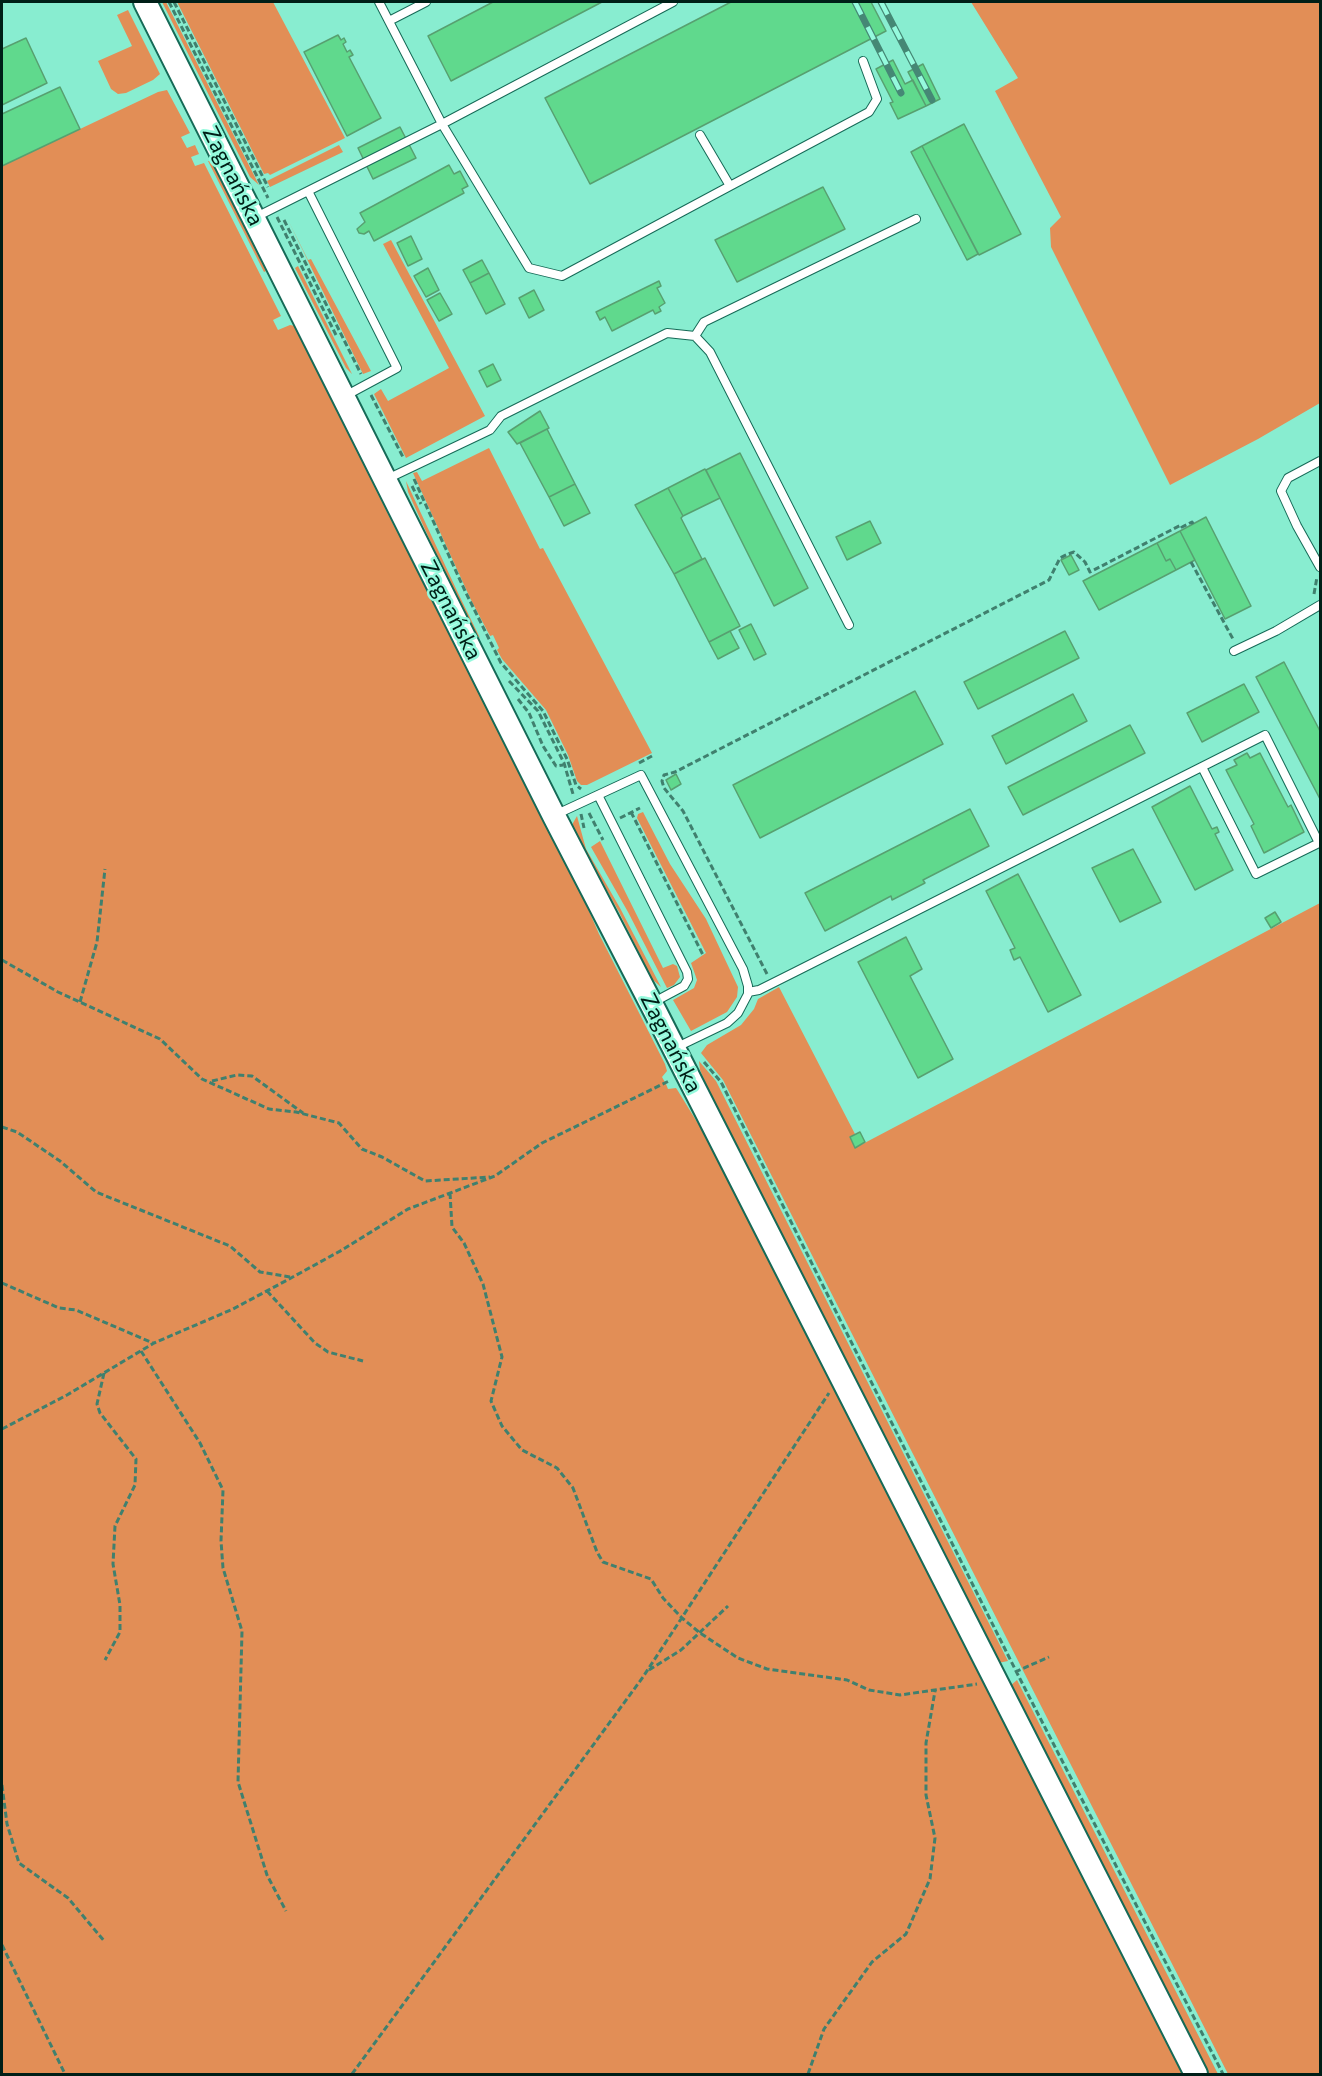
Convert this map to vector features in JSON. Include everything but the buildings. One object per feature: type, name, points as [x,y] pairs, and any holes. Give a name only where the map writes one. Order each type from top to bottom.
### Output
[{"type":"street","name":"Zagnańska","points":[[145,2],[554,816],[674,1049],[693,1065],[759,1217],[1196,2074]]},
{"type":"lane","points":[[379,2],[442,124],[529,268],[562,276],[869,112],[877,99],[863,61]]},
{"type":"lane","points":[[389,21],[426,2]]},
{"type":"lane","points":[[255,218],[442,124],[673,2]]},
{"type":"lane","points":[[700,135],[730,186]]},
{"type":"lane","points":[[308,191],[397,368],[344,397]]},
{"type":"lane","points":[[695,336],[704,322],[916,219]]},
{"type":"lane","points":[[385,480],[490,430],[501,416],[667,333],[695,336],[710,352],[849,625]]},
{"type":"lane","points":[[1318,570],[1281,491],[1288,478],[1320,461]]},
{"type":"lane","points":[[1235,646],[1276,631],[1320,605]]},
{"type":"lane","points":[[748,992],[759,990],[1265,735],[1319,843],[1256,874],[1202,767]]},
{"type":"lane","points":[[554,816],[641,775],[743,969],[748,986],[743,1007],[733,1018],[674,1049]]},
{"type":"lane","points":[[598,795],[687,972],[684,986],[651,1004]]},
{"type":"path","points":[[169,2],[262,187]]},
{"type":"path","points":[[174,2],[268,187]]},
{"type":"path","points":[[284,220],[361,374]]},
{"type":"path","points":[[282,226],[356,375]]},
{"type":"path","points":[[371,395],[404,459]]},
{"type":"path","points":[[411,474],[503,666],[538,711],[564,765],[572,790]]},
{"type":"path","points":[[408,478],[462,596],[500,670]]},
{"type":"path","points":[[772,983],[683,811],[667,794],[662,778],[1049,580],[1060,558],[1068,554],[1074,552],[1085,562],[1090,572],[1173,532],[1181,525],[1182,527],[1192,522],[1193,524]]},
{"type":"path","points":[[1191,562],[1197,569],[1235,646]]},
{"type":"path","points":[[1312,597],[1319,585],[1318,570]]},
{"type":"path","points":[[505,676],[543,711],[577,786],[582,790],[587,788]]},
{"type":"path","points":[[512,692],[517,686]]},
{"type":"path","points":[[517,697],[529,713],[543,746],[556,766],[569,765]]},
{"type":"path","points":[[633,765],[652,756]]},
{"type":"path","points":[[618,819],[640,808]]},
{"type":"path","points":[[588,810],[603,840]]},
{"type":"path","points":[[631,812],[703,955]]},
{"type":"path","points":[[80,1002],[97,942],[105,869]]},
{"type":"path","points":[[2,960],[58,992],[160,1039],[202,1079],[211,1081],[269,1109],[304,1114],[339,1124],[362,1149],[382,1157],[425,1181],[495,1176]]},
{"type":"path","points":[[2,1429],[67,1395],[154,1343],[233,1309],[291,1278],[408,1209],[495,1176],[542,1143],[693,1065],[721,1082],[1016,1671],[1223,2074]]},
{"type":"path","points":[[211,1081],[237,1075],[252,1076],[304,1114]]},
{"type":"path","points":[[2,1127],[17,1132],[60,1161],[96,1192],[230,1246],[260,1272],[291,1278]]},
{"type":"path","points":[[450,1193],[452,1227],[464,1244],[483,1284],[502,1357],[491,1401],[502,1426],[522,1450],[557,1468],[573,1488],[597,1552],[603,1562],[651,1579],[663,1598],[700,1633],[738,1658],[766,1669],[847,1680],[869,1690],[900,1695],[994,1681],[1049,1657]]},
{"type":"path","points":[[2,1283],[59,1308],[76,1310],[154,1343]]},
{"type":"path","points":[[267,1291],[315,1343],[328,1352],[363,1361]]},
{"type":"path","points":[[141,1351],[200,1443],[223,1490],[221,1541],[223,1568],[242,1631],[238,1782],[267,1875],[286,1911]]},
{"type":"path","points":[[104,1373],[97,1404],[100,1413],[136,1459],[135,1485],[114,1526],[113,1564],[120,1605],[120,1632],[105,1660]]},
{"type":"path","points":[[352,2074],[484,1897],[647,1671],[839,1376]]},
{"type":"path","points":[[647,1671],[681,1650],[728,1606]]},
{"type":"path","points":[[808,2074],[824,2029],[872,1962],[906,1934],[930,1879],[935,1838],[926,1795],[926,1743],[935,1691]]},
{"type":"path","points":[[2,1785],[6,1824],[19,1863],[68,1898],[105,1942]]},
{"type":"path","points":[[2,1945],[65,2074]]},
{"type":"shaded area","points":[[162,2],[166,2],[259,185],[250,177]]},
{"type":"shaded area","points":[[177,2],[273,2],[345,138],[270,175],[264,174]]},
{"type":"shaded area","points":[[971,2],[1320,2],[1320,403],[1258,439],[1170,485],[1051,247],[1050,228],[1061,217],[995,91],[1018,78]]},
{"type":"shaded area","points":[[128,10],[160,74],[153,80],[126,93],[118,94],[111,89],[98,61],[132,46],[117,15]]},
{"type":"shaded area","points":[[167,90],[190,133],[181,137],[187,148],[195,145],[199,154],[191,157],[195,166],[204,163],[281,316],[273,320],[278,330],[290,325],[295,326],[394,526],[435,599],[567,860],[599,934],[665,1064],[667,1071],[662,1077],[668,1089],[676,1088],[724,1166],[1186,2074],[2,2074],[2,166],[158,92]]},
{"type":"shaded area","points":[[339,145],[343,152],[270,187],[267,181]]},
{"type":"shaded area","points":[[208,161],[212,161],[266,271],[264,272]]},
{"type":"shaded area","points":[[289,222],[308,260],[311,259],[371,371],[363,374]]},
{"type":"shaded area","points":[[391,240],[485,416],[406,458],[374,394],[381,389],[388,401],[449,368],[383,244]]},
{"type":"shaded area","points":[[298,266],[352,374],[346,368],[295,268]]},
{"type":"shaded area","points":[[489,448],[540,549],[543,548],[652,753],[587,785],[581,785],[577,781],[568,755],[546,710],[502,659],[493,635],[490,636],[471,600],[413,473],[417,472],[422,481]]},
{"type":"shaded area","points":[[406,481],[480,638],[473,632],[457,600],[408,492]]},
{"type":"shaded area","points":[[643,812],[670,864],[706,919],[738,987],[737,997],[727,1012],[691,1031],[673,1000],[694,988],[697,980],[691,963],[706,953],[637,818],[638,814]]},
{"type":"shaded area","points":[[577,816],[586,849],[661,987],[652,979],[619,912],[573,830],[573,823]]},
{"type":"shaded area","points":[[600,841],[663,968],[673,964],[677,966],[680,977],[674,985],[667,988],[591,847]]},
{"type":"shaded area","points":[[1320,903],[1320,2074],[1228,2074],[723,1080],[701,1053],[707,1045],[741,1025],[754,1009],[758,999],[779,987],[855,1134],[850,1137],[855,1148]]},
{"type":"shaded area","points":[[699,1061],[716,1081],[1008,1661],[998,1663],[730,1139],[700,1070]]},
{"type":"shaded area","points":[[1017,1680],[1218,2074],[1204,2074],[1010,1686]]},
{"type":"railway","points":[[855,2],[901,93]]},
{"type":"railway","points":[[881,2],[932,100]]}]
